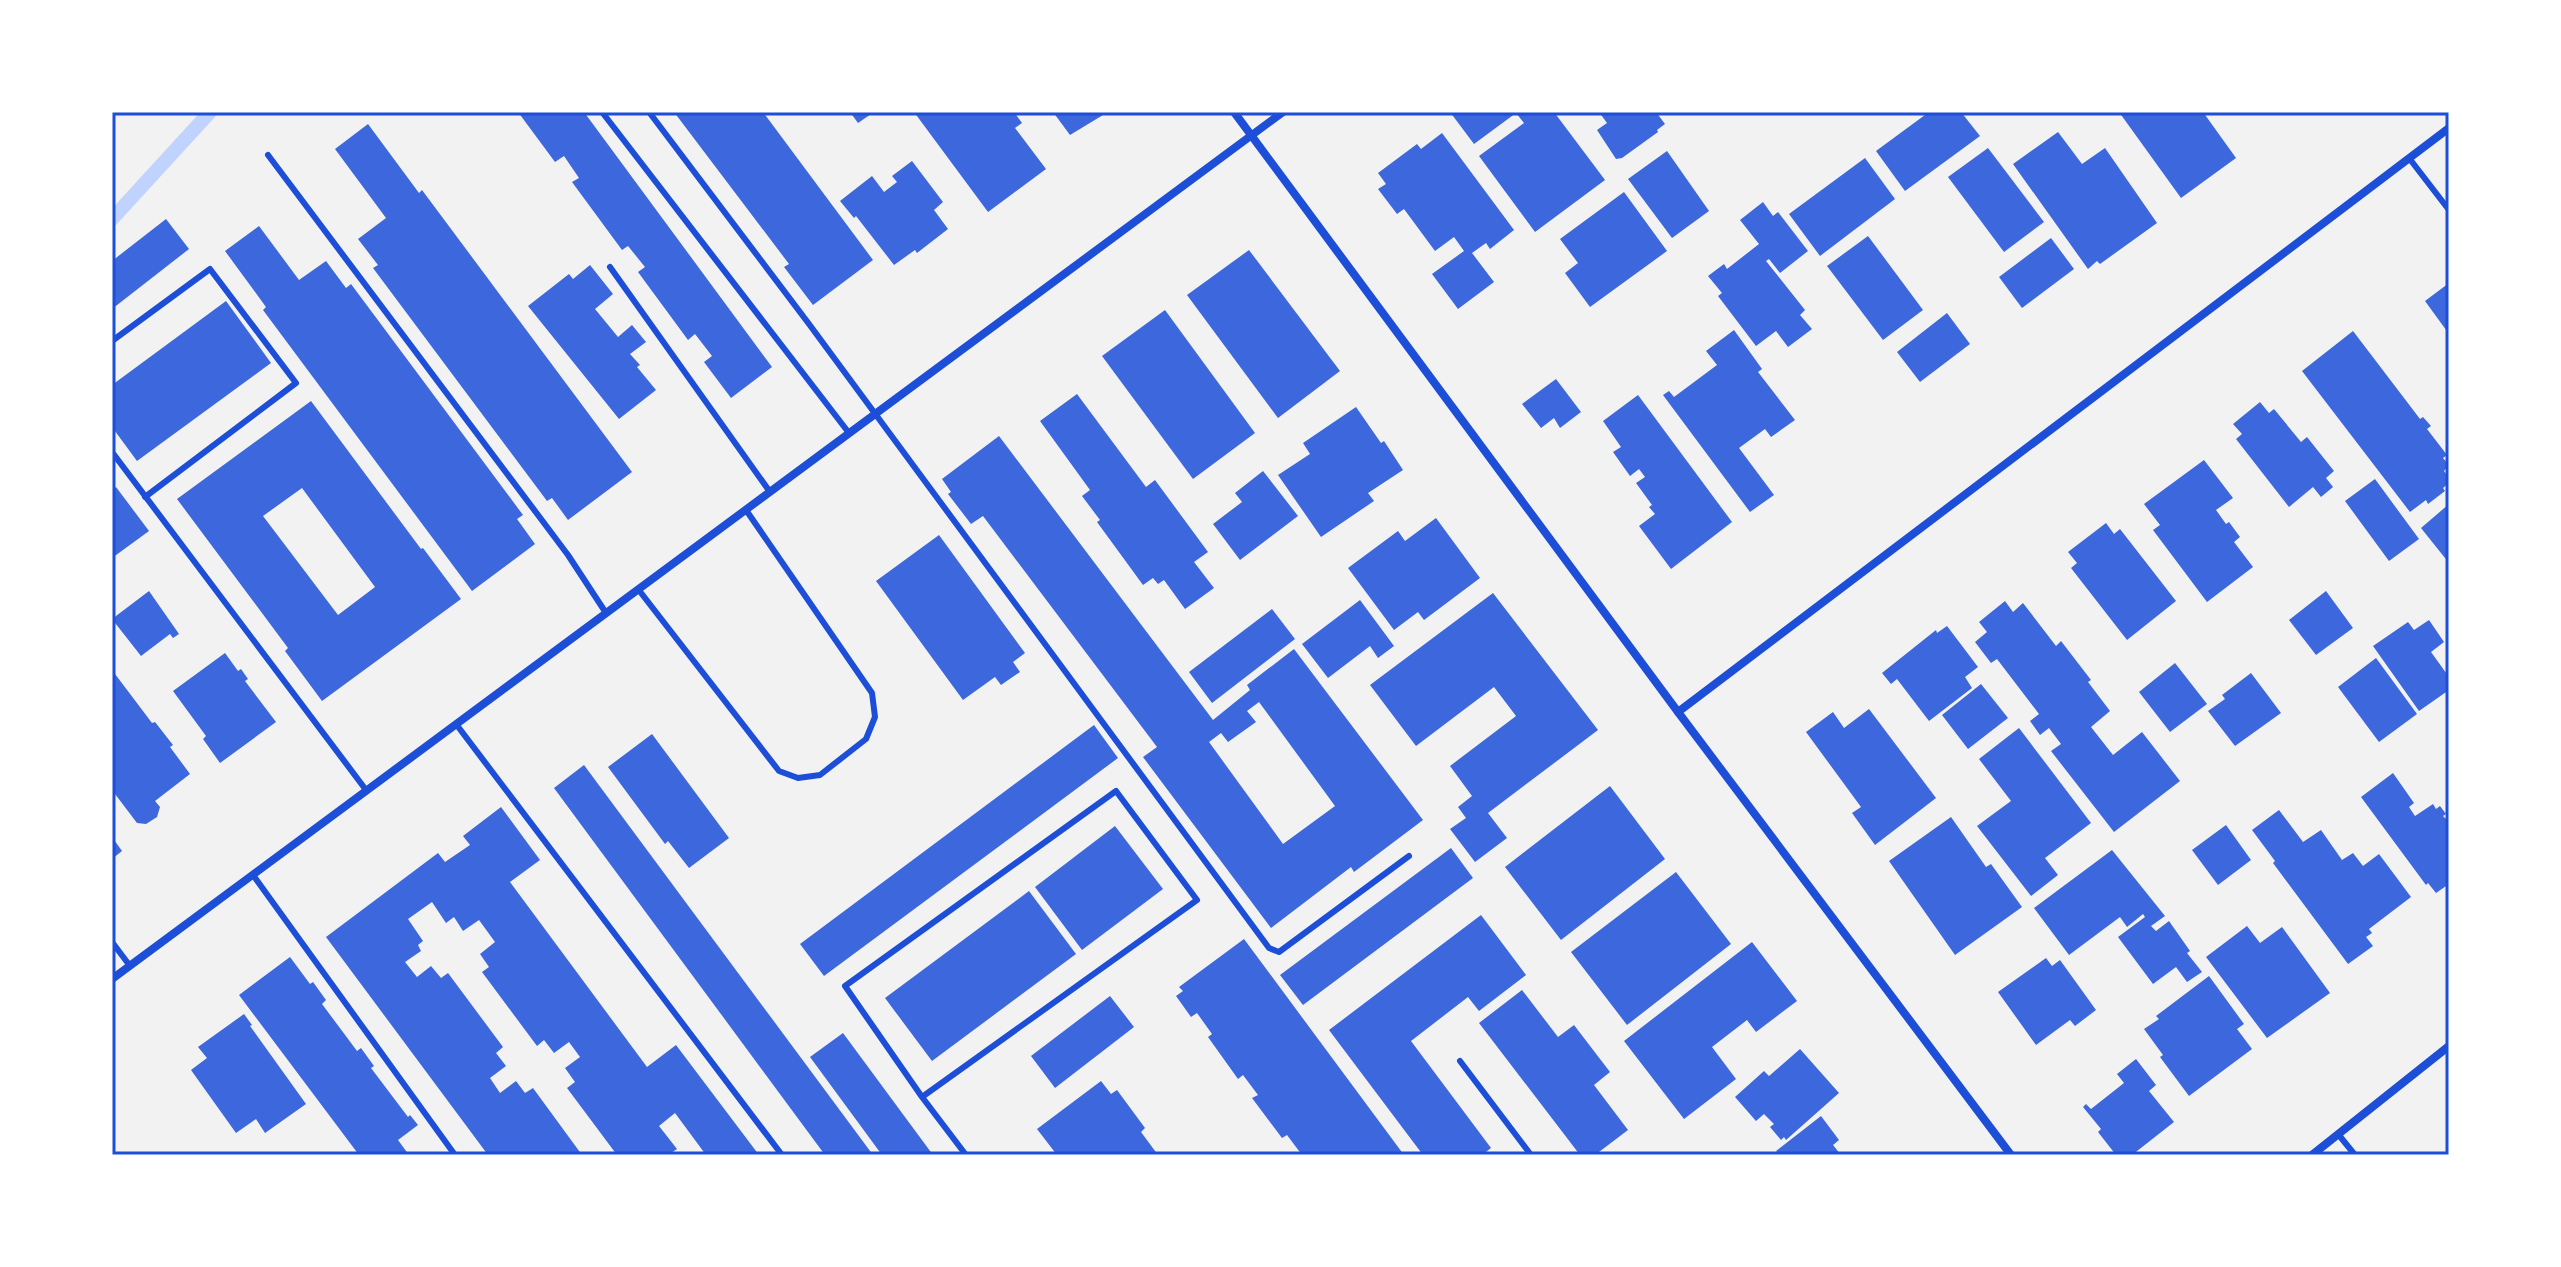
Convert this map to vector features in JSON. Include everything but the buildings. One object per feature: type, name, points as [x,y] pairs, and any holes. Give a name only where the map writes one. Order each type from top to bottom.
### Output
[{"type":"street","points":[[1234,112],[2011,1155]]},
{"type":"street","points":[[112,979],[1283,112]]},
{"type":"street","points":[[1678,712],[2449,128]]},
{"type":"street","points":[[2312,1155],[2449,1046]]},
{"type":"lane","points":[[602,112],[849,433]]},
{"type":"lane","points":[[649,112],[1269,948],[1279,952],[1409,856]]},
{"type":"lane","points":[[268,155],[568,555],[606,613]]},
{"type":"lane","points":[[2409,158],[2449,210]]},
{"type":"lane","points":[[610,267],[770,492]]},
{"type":"lane","points":[[112,341],[210,269],[296,383],[145,497]]},
{"type":"lane","points":[[112,452],[366,790]]},
{"type":"lane","points":[[638,589],[779,771],[798,778],[820,775],[866,739],[875,717],[872,693],[746,510]]},
{"type":"lane","points":[[456,724],[782,1155]]},
{"type":"lane","points":[[922,1097],[1197,900],[1116,791],[845,986],[922,1097],[966,1155]]},
{"type":"lane","points":[[253,875],[455,1155]]},
{"type":"lane","points":[[112,942],[130,966]]},
{"type":"lane","points":[[1460,1061],[1531,1155]]},
{"type":"lane","points":[[2338,1134],[2355,1155]]},
{"type":"waterway","points":[[112,219],[210,112]]}]
